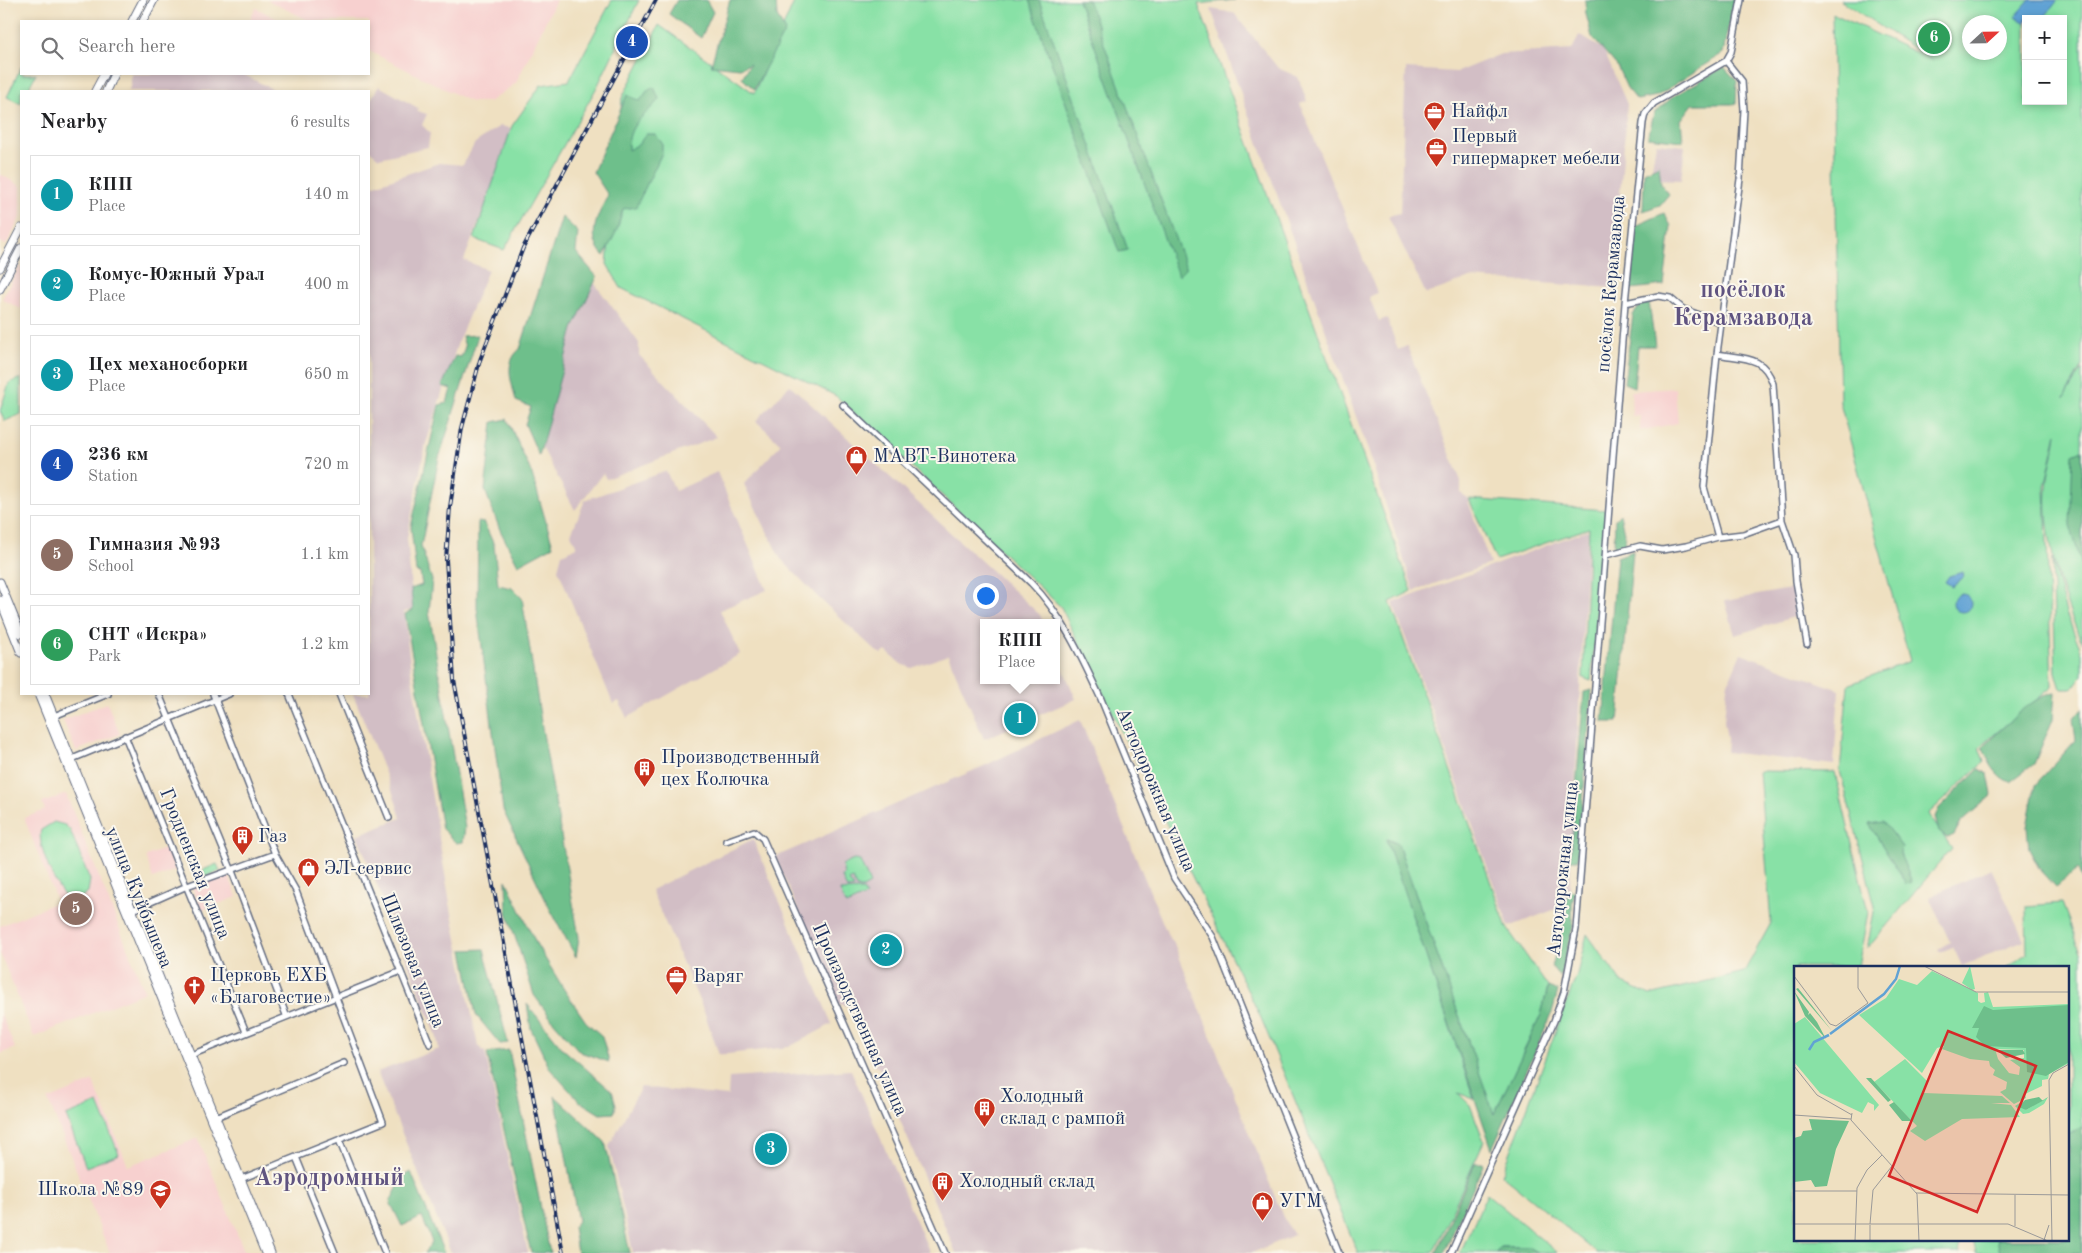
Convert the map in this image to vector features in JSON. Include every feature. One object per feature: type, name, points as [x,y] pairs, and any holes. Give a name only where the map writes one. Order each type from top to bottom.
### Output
[{"type":"main road","points":[[132,20],[143,0]]},
{"type":"main road","points":[[136,13],[144,20],[154,0]]},
{"type":"main road","points":[[96,90],[103,75]]},
{"type":"main road","points":[[106,90],[114,75]]},
{"type":"main road","points":[[0,268],[20,230]]},
{"type":"main road","points":[[0,289],[20,250]]},
{"type":"main road","points":[[0,582],[20,650]]},
{"type":"main road","points":[[0,600],[20,632]]},
{"type":"main road","name":"улица Куйбышева","points":[[38,695],[69,760],[239,1180],[265,1253]]},
{"type":"main road","name":"улица Куйбышева","points":[[45,695],[69,760]]},
{"type":"main road","name":"улица Куйбышева","points":[[239,1180],[272,1253]]},
{"type":"street","points":[[1718,537],[1704,487],[1717,354],[1740,179],[1744,110],[1742,80],[1726,61],[1731,52],[1741,0]]},
{"type":"street","name":"посёлок Керамзавода","points":[[1606,554],[1625,303],[1646,114],[1654,103],[1726,61]]},
{"type":"street","points":[[1625,303],[1658,296],[1670,298],[1683,309],[1722,323]]},
{"type":"street","points":[[1717,354],[1761,362],[1770,372],[1778,430],[1782,520],[1794,555],[1796,582],[1807,644]]},
{"type":"street","name":"Автодорожная улица","points":[[843,406],[1031,583],[1043,596],[1058,619]]},
{"type":"street","points":[[1606,554],[1640,546],[1662,550],[1718,537],[1743,534],[1782,520]]},
{"type":"street","name":"Автодорожная улица","points":[[1451,1253],[1554,1021],[1564,992],[1579,905],[1606,554]]},
{"type":"street","name":"Автодорожная улица","points":[[1060,622],[1101,699],[1174,878],[1213,937],[1339,1253]]},
{"type":"street","points":[[54,716],[106,695]]},
{"type":"street","points":[[159,695],[232,871],[286,1015]]},
{"type":"street","name":"Шлюзовая улица","points":[[289,695],[399,972],[430,1044]]},
{"type":"street","points":[[339,695],[389,818]]},
{"type":"street","points":[[69,760],[169,718],[215,696],[275,854],[296,891],[383,1122],[239,1180]]},
{"type":"street","name":"Гродненская улица","points":[[125,736],[188,886],[246,1032]]},
{"type":"street","name":"Производственная улица","points":[[726,841],[754,831],[764,839],[945,1253]]},
{"type":"street","points":[[130,911],[188,886],[275,854]]},
{"type":"street","points":[[188,1056],[335,995],[399,972]]},
{"type":"street","points":[[214,1118],[344,1063]]},
{"type":"street","points":[[339,1140],[385,1253]]},
{"type":"street","points":[[296,1157],[335,1253]]},
{"type":"shaded area","points":[[267,0],[556,0],[516,83],[489,102],[471,102],[370,52],[370,20],[308,20]]},
{"type":"shaded area","points":[[256,8],[279,20],[250,20]]},
{"type":"shaded area","points":[[1211,9],[1234,13],[1278,68],[1298,77],[1307,101],[1300,104],[1377,293],[1369,297],[1379,321],[1387,318],[1398,350],[1407,346],[1461,481],[1461,493],[1467,498],[1490,564],[1414,591],[1368,450]]},
{"type":"shaded area","points":[[1579,35],[1603,49],[1627,104],[1613,288],[1470,278],[1426,294],[1388,216],[1400,213],[1406,69],[1457,72],[1501,54],[1572,50]]},
{"type":"shaded area","points":[[131,75],[245,75],[274,90],[128,90],[131,85]]},
{"type":"shaded area","points":[[379,86],[418,108],[417,111],[427,114],[422,125],[430,133],[428,147],[379,158],[370,151],[370,100]]},
{"type":"shaded area","points":[[500,126],[515,129],[464,260],[488,270],[459,339],[425,447],[407,538],[413,609],[404,612],[411,671],[449,898],[478,1046],[485,1052],[528,1253],[451,1253],[377,1072],[439,1049],[436,1034],[357,835],[401,818],[393,793],[353,695],[370,695],[370,187],[439,163],[463,165],[475,143]]},
{"type":"shaded area","points":[[1656,143],[1685,146],[1681,180],[1650,179]]},
{"type":"shaded area","points":[[0,174],[20,185],[20,218],[6,245],[0,242]]},
{"type":"shaded area","points":[[20,266],[20,308],[2,299]]},
{"type":"shaded area","points":[[590,277],[639,343],[639,355],[717,437],[606,479],[603,473],[575,510],[534,432]]},
{"type":"shaded area","points":[[790,385],[1040,615],[1042,619],[980,619],[980,684],[1060,684],[1060,661],[1076,699],[984,739],[948,655],[912,668],[901,664],[886,651],[882,654],[876,651],[821,600],[780,558],[744,484],[781,444],[756,421]]},
{"type":"shaded area","points":[[1675,388],[1678,423],[1640,431],[1640,415],[1632,416],[1631,391]]},
{"type":"shaded area","points":[[666,471],[675,491],[717,472],[767,590],[720,610],[740,654],[627,718],[619,701],[613,704],[558,569],[562,554],[577,547],[571,534],[585,500]]},
{"type":"shaded area","points":[[1588,530],[1569,904],[1509,927],[1393,603]]},
{"type":"shaded area","points":[[1795,588],[1797,616],[1735,635],[1725,601]]},
{"type":"shaded area","points":[[1741,653],[1839,690],[1834,765],[1726,752],[1727,739],[1724,721],[1727,686]]},
{"type":"shaded area","points":[[107,703],[120,734],[76,751],[63,720]]},
{"type":"shaded area","points":[[1080,720],[1169,938],[1173,941],[1283,1217],[1294,1235],[1252,1253],[956,1253],[880,1073],[881,1071],[874,1062],[849,1006],[839,1004],[775,857],[986,765]]},
{"type":"shaded area","points":[[66,794],[145,992],[34,1037],[0,953],[0,926],[57,902],[24,818],[45,810],[42,803]]},
{"type":"shaded area","points":[[753,839],[832,1024],[789,1047],[719,1055],[705,1014],[651,890]]},
{"type":"shaded area","points":[[167,848],[175,870],[153,879],[146,856]]},
{"type":"shaded area","points":[[1991,868],[2024,940],[1962,966],[1953,947],[1940,952],[1938,949],[1950,942],[1929,897]]},
{"type":"shaded area","points":[[228,874],[237,897],[202,910],[192,887]]},
{"type":"shaded area","points":[[0,1012],[15,1048],[0,1054]]},
{"type":"shaded area","points":[[851,1070],[930,1253],[633,1253],[609,1146],[641,1087],[728,1096],[729,1078]]},
{"type":"shaded area","name":"Школа №89","points":[[93,1081],[128,1166],[198,1138],[245,1253],[110,1253],[48,1100]]},
{"type":"green space","points":[[612,0],[639,0],[597,87],[504,250],[474,239],[512,126],[541,85],[569,81]]},
{"type":"green space","points":[[677,0],[706,0],[713,12],[701,38],[669,14]]},
{"type":"green space","points":[[730,0],[776,0],[777,16],[785,31],[754,89],[742,78],[750,64],[740,68],[711,65]]},
{"type":"green space","points":[[795,0],[1235,0],[1198,4],[1412,591],[1390,602],[1507,928],[1548,987],[1541,1015],[1494,1115],[1398,844],[1387,839],[1474,1099],[1458,1093],[1470,1105],[1484,1141],[1433,1253],[1358,1253],[1261,1018],[1061,607],[836,396],[621,288],[607,264],[622,98],[659,25],[754,93]]},
{"type":"green space","points":[[1029,0],[1039,0],[1128,250],[1119,252]]},
{"type":"green space","points":[[1078,0],[1088,0],[1186,268],[1178,276]]},
{"type":"green space","points":[[1585,0],[1734,0],[1723,53],[1657,96],[1637,100],[1627,88],[1617,66],[1592,37],[1586,14]]},
{"type":"green space","points":[[1840,0],[2082,0],[2082,366],[2064,398],[2082,369],[2082,643],[2054,562],[2047,520],[2048,478],[2057,433],[2045,487],[2052,687],[1979,747],[1984,762],[1928,814],[1952,848],[1867,949],[1875,906],[1840,771],[1848,685],[1910,661],[1840,403],[1832,13],[1932,60]]},
{"type":"green space","points":[[1724,67],[1737,81],[1736,104],[1693,104],[1681,120],[1683,141],[1648,137],[1654,113],[1674,96]]},
{"type":"green space","points":[[20,69],[20,75],[35,75],[28,90],[20,90],[20,104],[7,97]]},
{"type":"green space","points":[[654,87],[659,99],[634,126],[628,150],[639,144],[646,134],[655,134],[662,143],[662,153],[636,207],[623,209],[617,230],[604,256],[598,248],[594,233],[597,218],[608,195],[593,172],[627,95],[640,101],[647,91]]},
{"type":"green space","points":[[1659,165],[1661,184],[1669,194],[1660,205],[1643,211],[1644,172]]},
{"type":"green space","points":[[1664,213],[1671,226],[1664,285],[1631,289],[1636,226]]},
{"type":"green space","points":[[562,217],[578,232],[576,252],[597,277],[573,329],[539,456],[525,424],[531,407],[516,401],[510,367],[515,354],[520,349]]},
{"type":"green space","points":[[1649,302],[1655,346],[1638,346],[1634,387],[1624,383],[1633,315],[1642,303]]},
{"type":"green space","points":[[478,335],[439,458],[421,546],[432,580],[429,612],[465,828],[463,842],[456,843],[442,829],[405,614],[413,610],[411,589],[422,585],[420,573],[416,572],[411,527],[439,405],[447,403],[451,389],[442,386],[455,356],[461,357],[465,347],[462,336]]},
{"type":"green space","points":[[20,378],[20,414],[5,421],[0,411],[9,383]]},
{"type":"green space","points":[[507,419],[532,474],[553,546],[518,565],[500,530],[485,490],[493,422]]},
{"type":"green space","points":[[2082,450],[2082,566],[2070,525],[2073,454]]},
{"type":"green space","points":[[1469,499],[1606,510],[1591,681],[1583,678],[1589,528],[1496,560]]},
{"type":"green space","points":[[1620,514],[1626,543],[1614,548],[1615,519]]},
{"type":"green space","points":[[478,522],[484,523],[494,545],[498,585],[512,588],[522,598],[541,722],[579,937],[576,957],[549,907],[503,810],[477,608]]},
{"type":"green space","points":[[1633,551],[1618,722],[1603,722],[1617,557]]},
{"type":"green space","points":[[2052,558],[2066,613],[2082,653],[2082,675],[2072,689],[2061,689],[2056,672]]},
{"type":"green space","points":[[1592,690],[1578,860],[1570,860],[1584,692]]},
{"type":"green space","points":[[2055,693],[2053,719],[2034,764],[2010,782],[2004,779],[1993,768],[1982,747],[2027,707],[2046,695]]},
{"type":"green space","points":[[2082,708],[2082,879],[2078,869],[2056,887],[2039,868],[2029,849],[2027,827],[2035,785],[2076,740],[2073,719]]},
{"type":"green space","points":[[1979,769],[1988,774],[1992,795],[1961,822],[1954,835],[1947,838],[1939,832],[1935,817],[1939,808]]},
{"type":"green space","points":[[1759,771],[1835,772],[1868,912],[1858,966],[1794,966],[1794,1240],[1958,1240],[1960,1253],[1597,1253],[1502,1175],[1577,974],[1587,934],[1621,982],[1650,995],[1744,972],[1771,923]]},
{"type":"green space","points":[[54,822],[65,825],[70,830],[90,880],[88,892],[80,898],[70,900],[65,896],[49,868],[40,836],[41,830]]},
{"type":"green space","points":[[1883,822],[1902,847],[1900,854],[1912,882],[1906,884],[1869,824]]},
{"type":"green space","points":[[1386,839],[1398,844],[1494,1114],[1541,1015],[1548,987],[1558,991],[1551,1016],[1492,1149]]},
{"type":"green space","points":[[854,860],[860,861],[870,884],[863,888],[856,888],[853,879],[849,881],[854,888],[847,889],[842,877],[844,874],[842,865]]},
{"type":"green space","points":[[217,864],[220,871],[205,877],[203,870]]},
{"type":"green space","points":[[506,880],[537,945],[565,991],[586,1022],[602,1036],[609,1062],[580,1052],[553,1021],[534,995],[507,912]]},
{"type":"green space","points":[[863,890],[866,896],[846,905],[840,891]]},
{"type":"green space","points":[[1568,890],[1575,891],[1572,904],[1573,927],[1560,977],[1552,967],[1566,914]]},
{"type":"green space","points":[[2062,903],[2082,955],[2082,1253],[1976,1253],[1973,1240],[2070,1240],[2070,966],[2009,966],[2027,954],[2026,906]]},
{"type":"green space","points":[[484,949],[508,1043],[500,1044],[476,1015],[463,950]]},
{"type":"green space","points":[[527,1004],[563,1049],[612,1091],[616,1105],[614,1113],[600,1114],[579,1101],[550,1069],[531,1029]]},
{"type":"green space","points":[[509,1050],[550,1253],[531,1253],[487,1053]]},
{"type":"green space","points":[[555,1096],[605,1142],[630,1253],[577,1253],[573,1227],[578,1221]]},
{"type":"green space","points":[[98,1103],[119,1154],[86,1167],[66,1116]]},
{"type":"green space","points":[[2082,1127],[2082,1253],[2000,1253],[1997,1240],[2070,1240],[2070,1133]]},
{"type":"green space","points":[[1475,1163],[1484,1163],[1444,1253],[1436,1253]]},
{"type":"green space","points":[[411,1172],[444,1253],[424,1253],[432,1242],[422,1217],[402,1226],[390,1202],[404,1175]]},
{"type":"green space","points":[[1487,1194],[1558,1253],[1538,1253],[1527,1247],[1500,1247],[1496,1253],[1460,1253]]},
{"type":"green space","points":[[1500,1247],[1528,1247],[1538,1253],[1496,1253]]},
{"type":"water","points":[[2030,0],[2058,0],[2046,15],[2022,15],[2022,21],[2015,17]]},
{"type":"water","points":[[1963,572],[1964,577],[1952,586],[1945,582],[1949,576]]},
{"type":"water","points":[[1958,594],[1966,594],[1971,599],[1969,610],[1958,612],[1953,607],[1953,599]]},
{"type":"railway","points":[[563,1253],[454,680],[446,560],[450,507],[462,428],[480,360],[523,248],[656,0]]},
{"type":"place","name":"СНТ «Искра»","points":[[1934,38]]},
{"type":"place","name":"236 км","points":[[632,42]]},
{"type":"place","name":"Найфл","points":[[1435,131]]},
{"type":"place","name":"Первый гипермаркет мебели","points":[[1436,167]]},
{"type":"place","name":"МАВТ-Винотека","points":[[857,476]]},
{"type":"place","name":"КПП","points":[[1020,719]]},
{"type":"place","name":"Производственный цех Колючка","points":[[645,788]]},
{"type":"place","name":"Газ","points":[[242,856]]},
{"type":"place","name":"ЭЛ-сервис","points":[[308,888]]},
{"type":"place","name":"Гимназия №93","points":[[76,909]]},
{"type":"place","name":"Комус-Южный Урал","points":[[886,950]]},
{"type":"place","name":"Варяг","points":[[677,996]]},
{"type":"place","name":"Церковь ЕХБ «Благовестие»","points":[[194,1006]]},
{"type":"place","name":"Холодный склад с рампой","points":[[984,1127]]},
{"type":"place","name":"Цех механосборки","points":[[771,1149]]},
{"type":"place","name":"Холодный склад","points":[[943,1201]]},
{"type":"place","name":"Школа №89","points":[[160,1209]]},
{"type":"place","name":"УГМ","points":[[1263,1221]]},
{"type":"district","name":"посёлок Керамзавода","points":[[1743,305]]},
{"type":"district","name":"Аэродромный","points":[[329,1179]]}]
